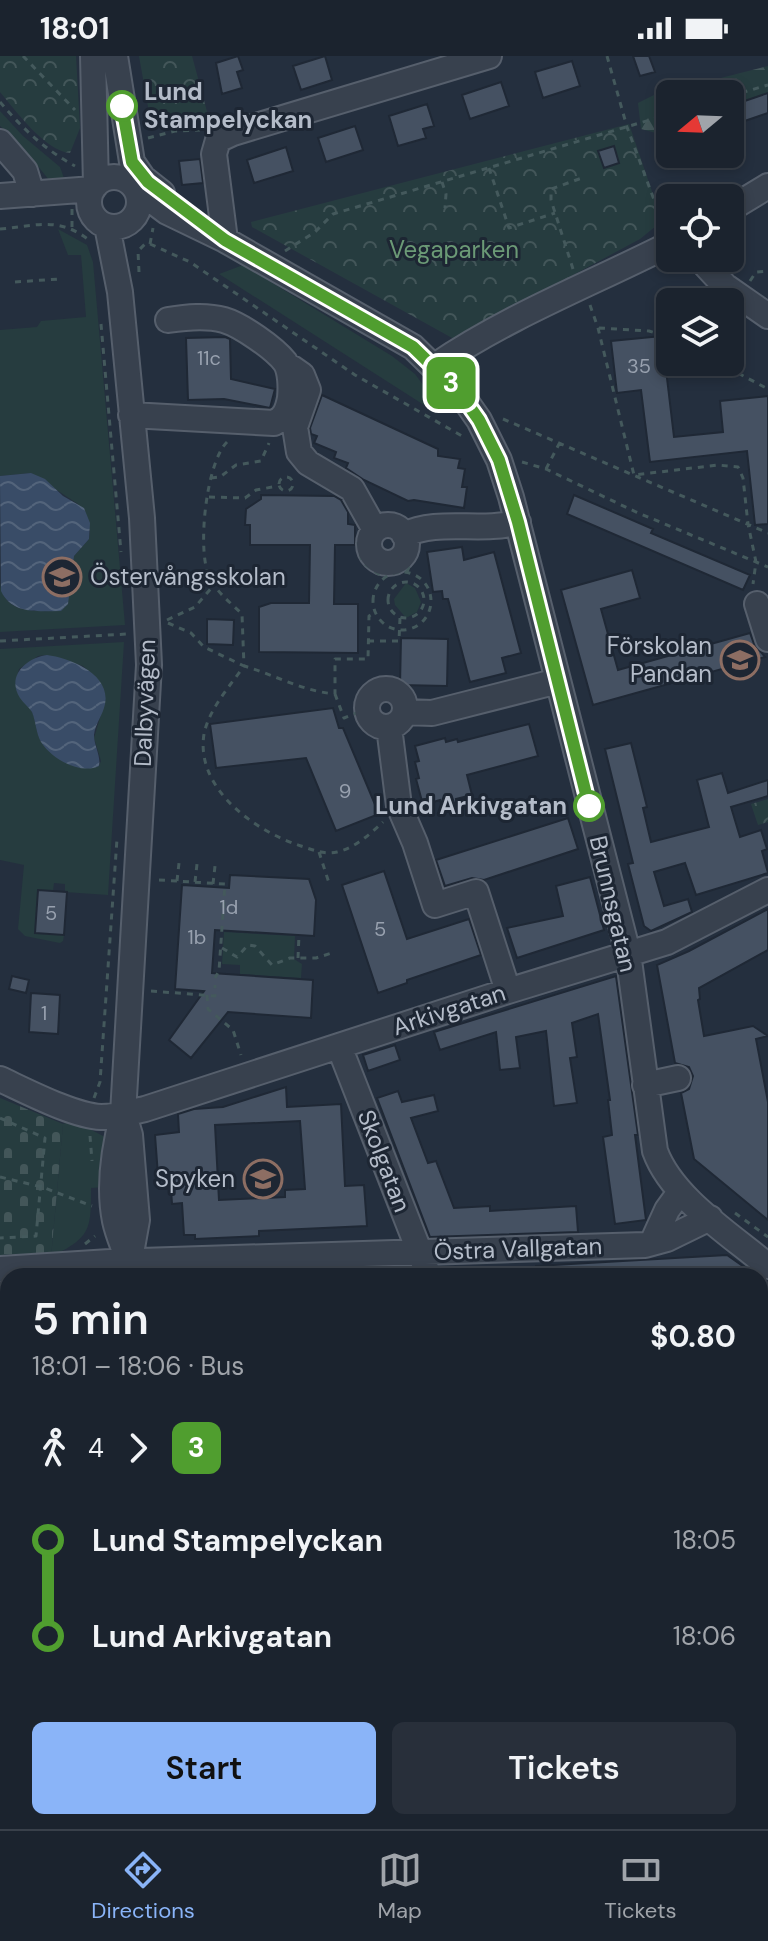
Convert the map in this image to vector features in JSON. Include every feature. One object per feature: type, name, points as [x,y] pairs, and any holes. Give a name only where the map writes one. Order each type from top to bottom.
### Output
[{"type":"street","name":"Dalbyvägen","points":[[93,56],[105,215],[120,292],[142,518],[149,665],[123,1114],[130,1135],[137,1220],[124,1266]]},
{"type":"street","points":[[0,196],[37,194],[105,215],[139,206],[139,197],[118,163],[112,135],[108,56]]},
{"type":"street","points":[[115,56],[129,153],[137,171],[225,240]]},
{"type":"street","points":[[225,240],[214,154],[218,140],[489,56]]},
{"type":"street","points":[[0,142],[25,171],[37,194]]},
{"type":"street","points":[[105,215],[107,178],[130,184]]},
{"type":"street","name":"Brunnsgatan","points":[[130,184],[167,212],[225,240],[413,347],[460,393],[479,420],[499,460],[518,522],[628,953],[645,1085],[660,1166],[680,1192],[768,1266]]},
{"type":"street","points":[[744,201],[768,186]]},
{"type":"street","name":"Brunnsgatan","points":[[105,215],[225,240]]},
{"type":"street","points":[[435,366],[458,349],[581,286],[656,242]]},
{"type":"street","points":[[712,272],[725,286],[768,316]]},
{"type":"street","points":[[168,320],[191,317],[226,320],[249,332],[302,375],[308,390],[295,427],[299,452],[308,463],[352,489],[375,530]]},
{"type":"street","points":[[131,415],[269,423],[282,419],[291,388],[287,363]]},
{"type":"street","points":[[404,535],[420,527],[491,528],[518,522]]},
{"type":"street","points":[[391,525],[404,535],[407,544],[402,557],[384,563],[373,556],[370,537],[375,530],[391,525]]},
{"type":"street","points":[[757,604],[768,639]]},
{"type":"street","points":[[508,991],[476,892],[435,905],[399,806],[397,719],[404,701],[401,695],[389,689],[379,691],[371,696],[367,709],[378,725],[397,719],[558,681]]},
{"type":"street","name":"Arkivgatan","points":[[89,1115],[123,1114],[667,942],[768,890]]},
{"type":"street","name":"Skolgatan","points":[[339,1046],[426,1268]]},
{"type":"street","points":[[645,1085],[678,1078]]},
{"type":"street","points":[[0,1079],[89,1115]]},
{"type":"street","points":[[652,1243],[667,1210],[680,1192]]},
{"type":"street","name":"Östra Vallgatan","points":[[41,1268],[652,1243],[691,1230],[710,1218]]},
{"type":"path","points":[[23,56],[81,114]]},
{"type":"path","points":[[607,56],[627,127],[656,206]]},
{"type":"path","points":[[744,92],[768,85]]},
{"type":"path","points":[[0,102],[29,133],[75,166]]},
{"type":"path","points":[[284,252],[315,232],[333,214],[656,118]]},
{"type":"path","points":[[145,139],[190,129],[205,130],[218,140]]},
{"type":"path","points":[[489,168],[509,228],[555,213]]},
{"type":"path","points":[[582,178],[551,189],[555,213],[572,268],[598,328],[634,475]]},
{"type":"path","points":[[442,182],[446,194],[445,208]]},
{"type":"path","points":[[0,229],[56,223],[72,228],[105,215]]},
{"type":"path","points":[[150,244],[190,262],[314,348],[416,409]]},
{"type":"path","points":[[15,282],[59,279]]},
{"type":"path","points":[[100,313],[122,562]]},
{"type":"path","points":[[598,328],[656,333]]},
{"type":"path","points":[[743,376],[768,389]]},
{"type":"path","points":[[491,414],[768,533]]},
{"type":"path","points":[[249,420],[219,450],[208,497],[202,548],[206,569],[221,595],[242,614],[244,666],[208,722],[204,750],[208,768],[223,794],[245,817],[284,841],[319,851],[336,852],[354,845],[399,806]]},
{"type":"path","points":[[211,478],[220,477],[236,465],[261,461],[267,444],[271,442]]},
{"type":"path","points":[[559,443],[546,469],[636,512],[768,567]]},
{"type":"path","points":[[634,475],[718,465],[738,467],[743,478],[756,562]]},
{"type":"path","points":[[208,497],[245,498],[256,490],[278,486]]},
{"type":"path","points":[[407,572],[422,579],[431,602],[430,610],[420,623],[413,628],[399,630],[382,622],[373,600],[378,584],[384,578],[407,572]]},
{"type":"path","points":[[408,582],[418,586],[424,603],[416,616],[400,618],[391,612],[387,602],[389,591],[397,584],[408,582]]},
{"type":"path","points":[[214,585],[195,607],[164,621],[191,633],[204,647],[244,666],[267,672],[308,691],[335,694]]},
{"type":"path","points":[[424,603],[431,602]]},
{"type":"path","points":[[367,709],[344,718],[335,694],[335,659],[368,659],[369,616],[376,612]]},
{"type":"path","points":[[368,641],[399,641],[400,618]]},
{"type":"path","points":[[0,641],[148,633]]},
{"type":"path","points":[[92,1161],[89,1115],[100,1082],[117,832]]},
{"type":"path","points":[[319,851],[329,883]]},
{"type":"path","points":[[177,881],[179,863]]},
{"type":"path","points":[[195,882],[197,864]]},
{"type":"path","points":[[213,884],[215,866]]},
{"type":"path","points":[[155,880],[225,884],[226,907],[219,971],[215,978]]},
{"type":"path","points":[[298,958],[299,935]]},
{"type":"path","points":[[221,947],[237,957],[248,945],[255,946],[272,965],[290,958],[316,958],[335,952]]},
{"type":"path","points":[[147,991],[215,996],[215,985]]},
{"type":"path","points":[[207,995],[208,1009],[233,1030],[248,1076]]},
{"type":"path","points":[[0,1118],[45,1138],[36,1236],[0,1238]]},
{"type":"path","points":[[0,1177],[42,1187],[95,1207]]},
{"type":"path","points":[[95,1226],[95,1236],[124,1266]]},
{"type":"green space","points":[[0,56],[76,56],[80,128],[70,153],[60,151],[41,138],[0,92]]},
{"type":"green space","points":[[139,56],[192,56],[209,119],[152,129]]},
{"type":"green space","points":[[768,66],[768,95],[744,104],[744,80],[713,80]]},
{"type":"green space","points":[[654,95],[656,133],[641,129],[638,103]]},
{"type":"green space","points":[[0,111],[23,136],[60,167],[64,178],[49,180],[21,145],[0,126]]},
{"type":"green space","name":"Vegaparken","points":[[629,124],[656,203],[656,226],[640,239],[454,339],[252,227],[251,222]]},
{"type":"green space","points":[[58,229],[87,245],[93,262],[125,625],[0,632],[0,583],[3,593],[14,606],[32,611],[61,611],[74,556],[89,539],[90,531],[78,504],[31,473],[0,476],[0,330],[37,327],[41,321],[86,317],[81,255],[68,255]]},
{"type":"green space","points":[[243,265],[392,356],[415,374],[432,397],[424,405],[219,274]]},
{"type":"green space","points":[[406,583],[415,588],[421,602],[417,612],[406,618],[394,599]]},
{"type":"green space","points":[[124,642],[108,895],[65,892],[65,884],[54,883],[53,891],[39,890],[35,933],[64,935],[60,943],[25,936],[18,929],[24,865],[0,860],[0,649]],"holes":[[[46,655],[83,666],[98,680],[102,711],[94,738],[101,761],[99,766],[65,761],[51,753],[40,739],[33,714],[17,684],[19,669],[38,656]]]},
{"type":"green space","points":[[768,799],[768,822],[758,825],[751,804]]},
{"type":"green space","points":[[224,932],[295,936],[294,959],[302,964],[301,978],[240,974],[240,965],[222,964]]},
{"type":"green space","points":[[0,1098],[63,1124],[51,1257],[0,1258]]},
{"type":"green space","points":[[72,1120],[107,1138],[104,1187],[91,1188],[86,1231],[74,1244],[51,1257],[63,1124]]},
{"type":"water","points":[[31,473],[45,479],[63,496],[84,508],[90,523],[89,539],[74,556],[68,604],[61,611],[19,608],[1,591],[0,476]]},
{"type":"water","points":[[47,655],[87,669],[102,684],[105,704],[94,735],[99,766],[75,767],[52,754],[41,742],[32,712],[16,690],[15,682],[20,669],[32,660]]},
{"type":"building","points":[[238,56],[243,70],[237,72],[242,88],[222,94],[216,63]]},
{"type":"building","points":[[325,56],[332,80],[301,90],[293,66]]},
{"type":"building","points":[[633,56],[649,56],[655,72],[640,76]]},
{"type":"building","points":[[572,61],[580,86],[543,98],[535,72]]},
{"type":"building","points":[[501,82],[509,106],[470,119],[462,95]]},
{"type":"building","points":[[768,93],[768,113],[744,121],[744,101]]},
{"type":"building","points":[[427,104],[434,126],[423,129],[426,138],[398,146],[389,116]]},
{"type":"building","points":[[355,126],[363,150],[326,162],[318,138]]},
{"type":"building","points":[[614,146],[619,163],[604,168],[598,151]]},
{"type":"building","points":[[286,147],[293,171],[254,183],[247,160]]},
{"type":"building","points":[[200,159],[203,183],[182,185],[179,161]]},
{"type":"building","points":[[656,337],[656,376],[667,376],[674,437],[723,432],[720,401],[768,396],[768,524],[755,525],[747,451],[650,462],[641,390],[617,393],[611,341]]},
{"type":"building","points":[[186,338],[230,339],[231,379],[275,389],[270,408],[224,399],[188,400]]},
{"type":"building","points":[[322,395],[438,449],[438,456],[460,459],[458,468],[465,469],[462,487],[467,487],[464,508],[408,501],[364,480],[346,468],[348,463],[334,458],[336,452],[314,443],[317,436],[311,434],[310,428]]},
{"type":"building","points":[[261,495],[334,496],[341,500],[348,512],[348,524],[355,525],[355,545],[335,545],[334,604],[358,604],[358,653],[259,652],[259,607],[271,603],[309,603],[310,545],[250,545],[250,525],[245,525],[246,509],[261,499]]},
{"type":"building","points":[[574,495],[653,529],[651,533],[750,575],[743,590],[567,514]]},
{"type":"building","points":[[462,547],[464,560],[494,552],[521,653],[502,658],[506,673],[470,682],[448,599],[443,599],[442,591],[433,592],[427,552]]},
{"type":"building","points":[[632,570],[640,598],[601,609],[618,670],[750,633],[754,644],[765,657],[593,705],[561,590]]},
{"type":"building","points":[[207,619],[234,620],[233,645],[207,644]]},
{"type":"building","points":[[401,638],[448,639],[447,686],[400,685]]},
{"type":"building","points":[[333,708],[339,728],[343,728],[379,814],[336,831],[306,758],[216,768],[210,724]]},
{"type":"building","points":[[529,724],[538,756],[467,775],[472,795],[456,799],[457,803],[442,807],[440,800],[423,805],[416,779],[419,778],[415,762],[419,761],[415,746],[445,738],[446,742],[457,739],[458,742]]},
{"type":"building","points":[[631,743],[647,807],[643,808],[651,842],[709,827],[697,780],[722,773],[728,793],[768,780],[768,796],[731,807],[740,837],[761,830],[767,849],[762,851],[768,873],[696,895],[685,863],[654,872],[664,906],[688,899],[692,912],[651,931],[644,926],[628,864],[633,863],[605,749]]},
{"type":"building","points":[[568,818],[578,849],[484,880],[472,878],[445,886],[436,860]]},
{"type":"building","points":[[384,871],[407,939],[469,919],[481,955],[378,993],[342,885]]},
{"type":"building","points":[[230,875],[309,879],[316,900],[314,936],[215,930],[212,973],[313,980],[311,1018],[228,1012],[191,1058],[169,1040],[204,991],[175,989],[182,885],[229,888]]},
{"type":"building","points":[[590,877],[604,930],[517,958],[507,928],[563,916],[556,886]]},
{"type":"building","points":[[38,890],[67,892],[64,935],[35,933]]},
{"type":"building","points":[[768,909],[768,950],[699,988],[698,1000],[704,1036],[753,1026],[768,1036],[756,1039],[768,1102],[768,1220],[694,1159],[681,1093],[689,1089],[693,1076],[689,1067],[675,1063],[657,965]]},
{"type":"building","points":[[12,976],[29,980],[26,993],[9,989]]},
{"type":"building","points":[[616,976],[638,1135],[635,1135],[646,1220],[615,1224],[603,1137],[612,1135],[610,1100],[598,1014],[572,1023],[577,1057],[570,1058],[577,1103],[554,1106],[546,1031],[516,1037],[520,1068],[500,1070],[496,1032],[440,1050],[434,1032]]},
{"type":"building","points":[[31,993],[60,995],[58,1034],[29,1032]]},
{"type":"building","points":[[395,1045],[400,1060],[368,1071],[363,1055]]},
{"type":"building","points":[[286,1087],[287,1107],[341,1104],[345,1186],[364,1185],[367,1226],[259,1231],[259,1236],[195,1239],[195,1235],[184,1235],[182,1203],[172,1204],[171,1189],[159,1189],[155,1135],[179,1132],[178,1114],[194,1109],[223,1107]],"holes":[[[300,1121],[305,1189],[285,1190],[285,1197],[219,1200],[215,1125]]]},
{"type":"building","points":[[398,1091],[402,1102],[434,1095],[438,1111],[411,1118],[428,1163],[436,1161],[454,1208],[490,1206],[490,1211],[576,1206],[578,1232],[430,1237],[377,1098]]},
{"type":"building","points":[[727,1255],[746,1268],[536,1268]]},
{"type":"bus line","name":"3","points":[[122,106],[129,153],[143,178],[225,240],[413,347],[435,366],[469,405],[505,477],[589,806]]},
{"type":"place","name":"Lund Stampelyckan","points":[[122,106]]},
{"type":"place","name":"Östervångsskolan","points":[[62,577]]},
{"type":"place","name":"Förskolan Pandan","points":[[740,660]]},
{"type":"place","name":"Lund Arkivgatan","points":[[589,806]]},
{"type":"place","name":"Spyken","points":[[263,1179]]}]
